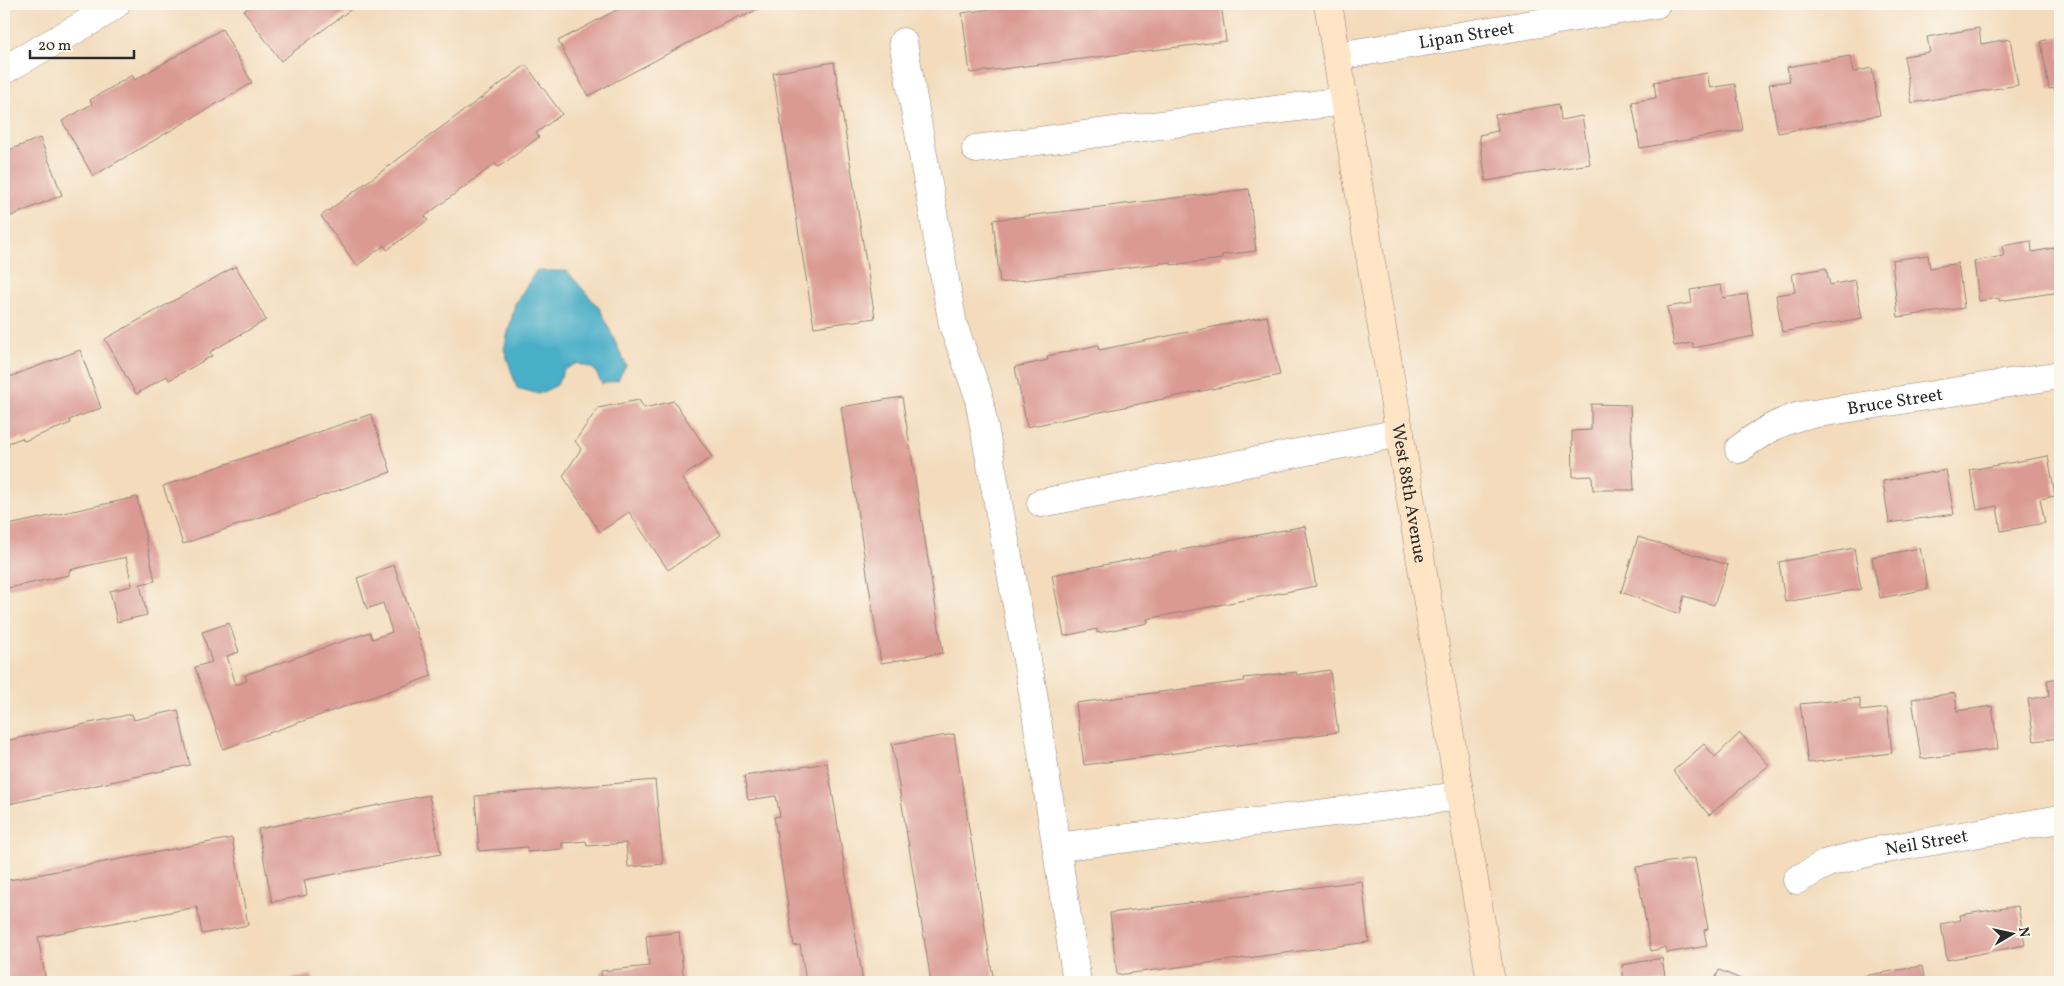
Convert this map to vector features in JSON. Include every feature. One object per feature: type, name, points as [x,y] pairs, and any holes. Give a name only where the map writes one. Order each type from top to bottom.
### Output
[{"type":"main road","name":"West 88th Avenue","points":[[1328,4],[1492,982]]},
{"type":"street","points":[[4,70],[49,46],[116,4]]},
{"type":"street","name":"Lipan Street","points":[[1337,56],[1656,4]]},
{"type":"street","points":[[903,42],[953,326],[978,394],[1032,687],[1077,982]]},
{"type":"street","points":[[976,149],[1344,100]]},
{"type":"street","name":"Bruce Street","points":[[1739,449],[1757,435],[1778,423],[1800,416],[2060,375]]},
{"type":"street","points":[[1041,503],[1400,433]]},
{"type":"street","points":[[1057,847],[1460,796]]},
{"type":"street","name":"Neil Street","points":[[1797,880],[1828,863],[1874,851],[2060,819]]},
{"type":"water","points":[[536,271],[567,271],[600,309],[626,365],[618,380],[602,384],[594,369],[577,363],[564,370],[557,385],[539,394],[517,388],[504,349],[515,304]]},
{"type":"building","points":[[253,4],[358,4],[281,61],[244,11]]},
{"type":"building","points":[[628,4],[768,4],[740,18],[739,16],[588,96],[558,41]]},
{"type":"building","points":[[1031,4],[1221,4],[1226,41],[970,73],[962,13]]},
{"type":"building","points":[[1979,28],[1981,44],[2010,39],[2018,85],[1912,103],[1904,56],[1930,52],[1927,37]]},
{"type":"building","points":[[222,29],[252,83],[93,176],[62,121],[92,104],[90,100],[132,75],[135,80]]},
{"type":"building","points":[[2060,37],[2060,87],[2049,89],[2041,41]]},
{"type":"building","points":[[1850,56],[1853,72],[1872,68],[1880,115],[1778,133],[1769,84],[1790,81],[1787,67]]},
{"type":"building","points":[[834,62],[875,318],[814,327],[773,73]]},
{"type":"building","points":[[526,65],[562,114],[536,133],[539,137],[503,164],[498,167],[495,164],[425,216],[428,220],[387,250],[384,245],[357,266],[321,216]]},
{"type":"building","points":[[1707,73],[1710,88],[1735,84],[1743,130],[1640,148],[1632,102],[1656,98],[1654,82]]},
{"type":"building","points":[[1559,104],[1561,120],[1582,116],[1590,164],[1486,181],[1479,135],[1498,131],[1495,115]]},
{"type":"building","points":[[40,138],[62,195],[4,219],[4,152]]},
{"type":"building","points":[[1249,189],[1256,251],[1222,255],[1222,259],[1171,265],[1171,262],[1000,283],[993,220]]},
{"type":"building","points":[[2031,241],[2032,252],[2059,247],[2060,292],[1999,301],[1999,298],[1979,301],[1974,261],[2004,256],[2002,246]]},
{"type":"building","points":[[1928,255],[1930,268],[1958,263],[1964,308],[1898,317],[1892,260]]},
{"type":"building","points":[[236,266],[266,320],[210,352],[212,356],[169,380],[167,376],[136,394],[105,339]]},
{"type":"building","points":[[1826,268],[1830,285],[1855,280],[1862,318],[1782,332],[1776,295],[1795,292],[1792,274]]},
{"type":"building","points":[[1721,285],[1723,298],[1747,294],[1754,336],[1693,348],[1693,343],[1674,346],[1667,307],[1692,303],[1690,290]]},
{"type":"building","points":[[1267,316],[1280,375],[1027,427],[1015,367],[1048,360],[1047,356],[1098,345],[1099,350]]},
{"type":"building","points":[[80,350],[101,408],[69,420],[71,423],[24,441],[22,438],[8,443],[9,447],[4,449],[4,379]]},
{"type":"building","points":[[902,397],[943,653],[881,663],[841,407]]},
{"type":"building","points":[[639,400],[644,408],[674,401],[712,457],[682,477],[721,535],[668,570],[629,512],[600,532],[563,476],[581,449],[575,441],[598,408]]},
{"type":"building","points":[[1591,404],[1630,405],[1634,490],[1593,490],[1592,476],[1573,477],[1572,431],[1591,430]]},
{"type":"building","points":[[371,414],[391,472],[183,544],[163,486]]},
{"type":"building","points":[[2048,456],[2055,496],[2040,499],[2045,523],[2001,531],[1997,506],[1977,510],[1970,470]]},
{"type":"building","points":[[1946,470],[1954,514],[1889,523],[1883,481]]},
{"type":"building","points":[[137,497],[155,581],[140,584],[147,615],[117,622],[110,591],[132,586],[126,557],[69,570],[69,575],[4,589],[4,526]]},
{"type":"building","points":[[1305,526],[1316,586],[1147,619],[1148,623],[1097,633],[1097,629],[1064,636],[1052,575]]},
{"type":"building","points":[[1638,537],[1728,565],[1714,605],[1684,596],[1679,614],[1621,592]]},
{"type":"building","points":[[1854,548],[1861,589],[1785,602],[1779,562]]},
{"type":"building","points":[[1920,548],[1928,589],[1880,598],[1872,557]]},
{"type":"building","points":[[394,565],[432,676],[223,749],[195,667],[212,662],[202,632],[229,623],[239,652],[227,656],[236,685],[247,681],[245,675],[370,632],[372,639],[392,632],[383,603],[367,609],[357,578]]},
{"type":"building","points":[[1330,670],[1338,732],[1084,765],[1076,703],[1245,681],[1244,678],[1296,672],[1297,675]]},
{"type":"building","points":[[2060,678],[2060,738],[2034,741],[2028,699],[2049,696],[2047,680]]},
{"type":"building","points":[[1955,693],[1957,711],[1992,706],[1998,749],[1921,759],[1912,699]]},
{"type":"building","points":[[1860,698],[1860,711],[1887,708],[1892,753],[1808,763],[1800,704]]},
{"type":"building","points":[[178,710],[190,765],[4,805],[5,741],[132,714],[134,720]]},
{"type":"building","points":[[1740,733],[1769,765],[1709,815],[1673,771],[1704,744],[1715,757]]},
{"type":"building","points":[[954,734],[994,982],[931,982],[892,744]]},
{"type":"building","points":[[827,763],[863,982],[806,982],[800,945],[794,946],[774,817],[780,816],[776,796],[748,800],[744,776]]},
{"type":"building","points":[[655,780],[663,864],[628,867],[626,843],[587,846],[586,841],[562,843],[562,849],[527,852],[527,847],[479,851],[475,796]]},
{"type":"building","points":[[429,795],[441,854],[304,880],[307,895],[272,902],[258,829]]},
{"type":"building","points":[[232,838],[248,925],[202,934],[197,907],[38,937],[46,982],[4,982],[4,881]]},
{"type":"building","points":[[1695,858],[1708,929],[1704,930],[1707,946],[1666,953],[1666,947],[1651,951],[1636,867]]},
{"type":"building","points":[[1362,881],[1369,942],[1117,975],[1110,913]]},
{"type":"building","points":[[2056,899],[2060,899],[2060,921],[2059,921]]},
{"type":"building","points":[[2018,906],[2025,945],[1947,960],[1941,924],[1961,920],[1960,915]]},
{"type":"building","points":[[679,932],[684,982],[602,982],[601,971],[649,966],[646,936]]},
{"type":"building","points":[[1662,958],[1666,982],[1624,982],[1622,965]]},
{"type":"building","points":[[1922,966],[1925,982],[1864,982],[1863,976]]},
{"type":"building","points":[[1719,970],[1748,982],[1714,982]]},
{"type":"building","points":[[312,975],[313,982],[279,982],[279,981]]},
{"type":"building","points":[[511,980],[512,982],[497,982],[497,981]]}]
